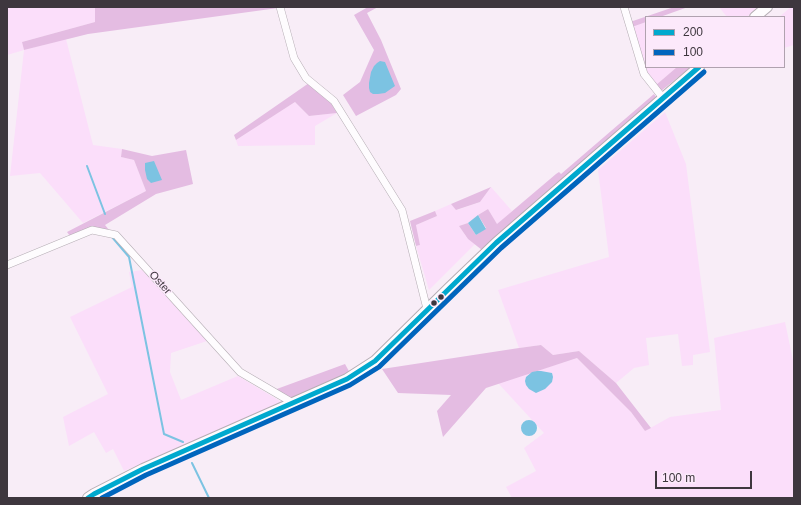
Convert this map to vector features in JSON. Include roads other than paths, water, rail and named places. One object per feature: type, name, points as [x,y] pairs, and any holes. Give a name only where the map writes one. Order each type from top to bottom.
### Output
[{"type":"main road","points":[[757,16],[767,7]]},
{"type":"main road","points":[[88,498],[143,469],[347,379],[375,361],[427,308],[496,243],[698,68]]},
{"type":"street","points":[[280,7],[294,58],[306,78],[334,101],[402,210],[427,308]]},
{"type":"street","points":[[624,7],[644,74],[663,98]]},
{"type":"street","name":"Oster","points":[[7,265],[92,230],[116,235],[240,372],[293,404]]},
{"type":"water","points":[[380,61],[385,62],[395,86],[385,93],[373,94],[370,92],[369,88],[371,72],[374,66]]},
{"type":"water","points":[[154,161],[162,180],[151,183],[147,179],[145,163]]},
{"type":"water","points":[[478,215],[486,229],[476,235],[468,223]]},
{"type":"water","points":[[537,371],[552,373],[553,377],[552,382],[545,389],[536,393],[529,389],[525,381],[526,377],[532,372]]},
{"type":"water","points":[[529,420],[535,422],[537,428],[535,434],[529,436],[523,434],[521,428],[523,422]]},
{"type":"waterway","points":[[87,166],[105,214]]},
{"type":"waterway","points":[[112,237],[129,257],[164,434],[183,442]]},
{"type":"waterway","points":[[192,463],[209,498]]}]
